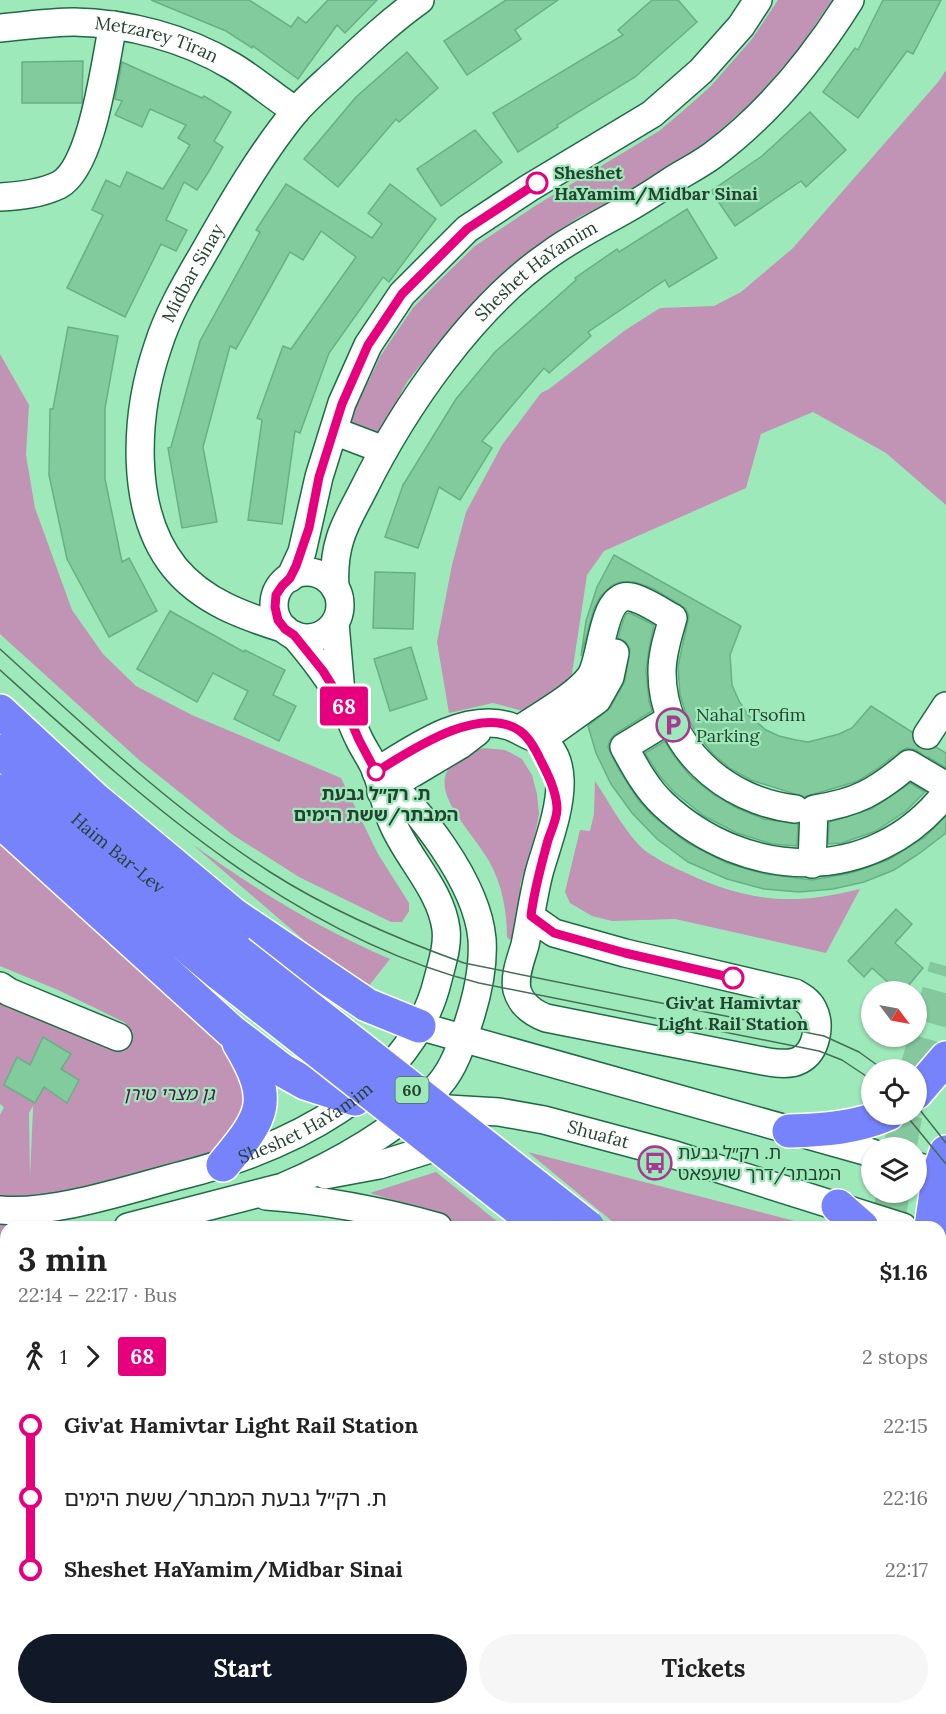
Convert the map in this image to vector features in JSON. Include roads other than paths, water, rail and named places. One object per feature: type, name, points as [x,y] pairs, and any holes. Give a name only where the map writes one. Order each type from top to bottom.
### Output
[{"type":"highway","points":[[0,711],[96,800],[234,915],[367,1005],[419,1026]]},
{"type":"highway","name":"Haim Bar-Lev","points":[[0,751],[88,830],[229,963]]},
{"type":"highway","name":"Haim Bar-Lev","points":[[0,791],[229,963]]},
{"type":"highway","points":[[0,821],[231,1031],[264,1057],[305,1083],[355,1099]]},
{"type":"highway","name":"60","points":[[229,963],[534,1221]]},
{"type":"highway","name":"60","points":[[229,963],[580,1221]]},
{"type":"highway","points":[[223,1165],[253,1125],[261,1103],[258,1079],[231,1031]]},
{"type":"highway","points":[[927,1080],[946,1058]]},
{"type":"highway","points":[[789,1131],[815,1131],[861,1123]]},
{"type":"highway","points":[[932,1221],[939,1170]]},
{"type":"highway","points":[[838,1206],[855,1221]]},
{"type":"street","name":"Midbar Sinay","points":[[289,632],[229,610],[212,600],[176,568],[159,543],[148,514],[141,479],[140,441],[147,391],[157,348],[171,313],[239,193],[296,111],[379,33],[420,0]]},
{"type":"street","points":[[212,600],[241,603],[254,601],[284,584],[301,574],[313,573],[328,580],[335,588],[340,607],[335,623],[327,631],[317,636],[302,638],[289,632],[278,620],[275,607],[284,584],[304,544],[319,477],[342,404],[368,345],[402,294],[467,229],[529,188],[652,114],[700,71],[741,26],[758,0]]},
{"type":"street","name":"Sheshet HaYamim","points":[[335,588],[334,572],[340,538],[384,450],[422,388],[496,299],[520,276],[549,254],[712,156],[739,134],[768,108],[813,57],[850,0]]},
{"type":"street","name":"Metzarey Tiran","points":[[0,28],[73,22],[112,25],[164,36],[232,66],[296,111]]},
{"type":"street","points":[[0,197],[27,195],[61,184],[79,162],[93,122],[112,25]]},
{"type":"street","points":[[334,430],[384,450]]},
{"type":"street","points":[[530,735],[590,677],[597,662],[608,612],[620,598],[627,596],[673,618],[665,645],[662,672],[664,699],[670,719],[691,753],[721,782],[750,798],[776,807],[795,810]]},
{"type":"street","name":"Sheshet HaYamim","points":[[335,623],[338,672],[343,703]]},
{"type":"street","name":"Sheshet HaYamim","points":[[0,1211],[24,1211],[59,1206],[223,1165],[265,1149],[305,1130],[355,1099],[392,1064],[419,1026],[436,987],[445,950],[446,929],[440,909],[393,825],[383,783],[359,740],[343,703],[323,671],[289,632]]},
{"type":"street","points":[[927,735],[946,706]]},
{"type":"street","points":[[670,719],[624,747],[642,780],[661,802],[683,821],[722,845],[774,859],[812,864],[857,856],[881,847],[920,821],[946,793]]},
{"type":"street","points":[[383,783],[460,745],[486,724],[497,724],[530,735],[550,751],[559,769],[561,788],[534,893],[517,975],[519,996],[525,1005],[540,1016],[779,1064],[799,1061],[811,1049],[816,1034],[816,1016],[808,1002],[795,993],[625,953],[564,936],[554,933],[531,916]]},
{"type":"street","points":[[812,864],[814,809],[840,804],[867,795],[880,788],[909,764],[946,786]]},
{"type":"street","name":"Sheshet HaYamim","points":[[151,1221],[283,1187],[301,1179],[368,1143],[416,1108],[440,1084],[451,1067],[464,1038],[473,1009],[481,968],[482,937],[479,923],[471,900],[447,853],[430,830],[383,783]]},
{"type":"street","points":[[0,986],[9,992],[118,1037]]},
{"type":"street","points":[[419,1026],[861,1150]]},
{"type":"street","name":"Shuafat","points":[[355,1099],[416,1108],[499,1112],[544,1120],[675,1155],[884,1221]]},
{"type":"street","points":[[301,1179],[379,1165],[488,1130],[511,1124],[544,1120]]},
{"type":"street","points":[[253,1194],[323,1202],[416,1221]]},
{"type":"tunnel","points":[[888,778],[901,768],[927,735]]},
{"type":"tunnel","points":[[919,1059],[946,966]]},
{"type":"tunnel","points":[[902,1137],[904,1125]]},
{"type":"tunnel","points":[[889,1221],[891,1203]]},
{"type":"tram line","points":[[0,649],[130,766],[199,822],[270,872],[341,912],[389,934],[464,963],[824,1036],[869,1059]]},
{"type":"tram line","points":[[0,670],[108,766],[164,812],[222,856],[282,896],[344,932],[410,961],[479,983],[819,1051],[842,1060],[861,1073]]},
{"type":"tram line","points":[[927,1119],[946,1143]]},
{"type":"tram line","points":[[914,1125],[946,1164]]},
{"type":"place","name":"Sheshet HaYamim/Midbar Sinai","points":[[537,183]]},
{"type":"place","name":"Nahal Tsofim Parking","points":[[673,725]]},
{"type":"place","name":"ת. רק״ל גבעת המבתר/ששת הימים","points":[[376,772]]},
{"type":"place","name":"Giv'at Hamivtar Light Rail Station","points":[[733,978]]},
{"type":"place","name":"ת. רק״ל גבעת המבתר/דרך שועפאט","points":[[655,1163]]},
{"type":"park label","name":"גן מצרי טירן","points":[[169,1094]]}]
